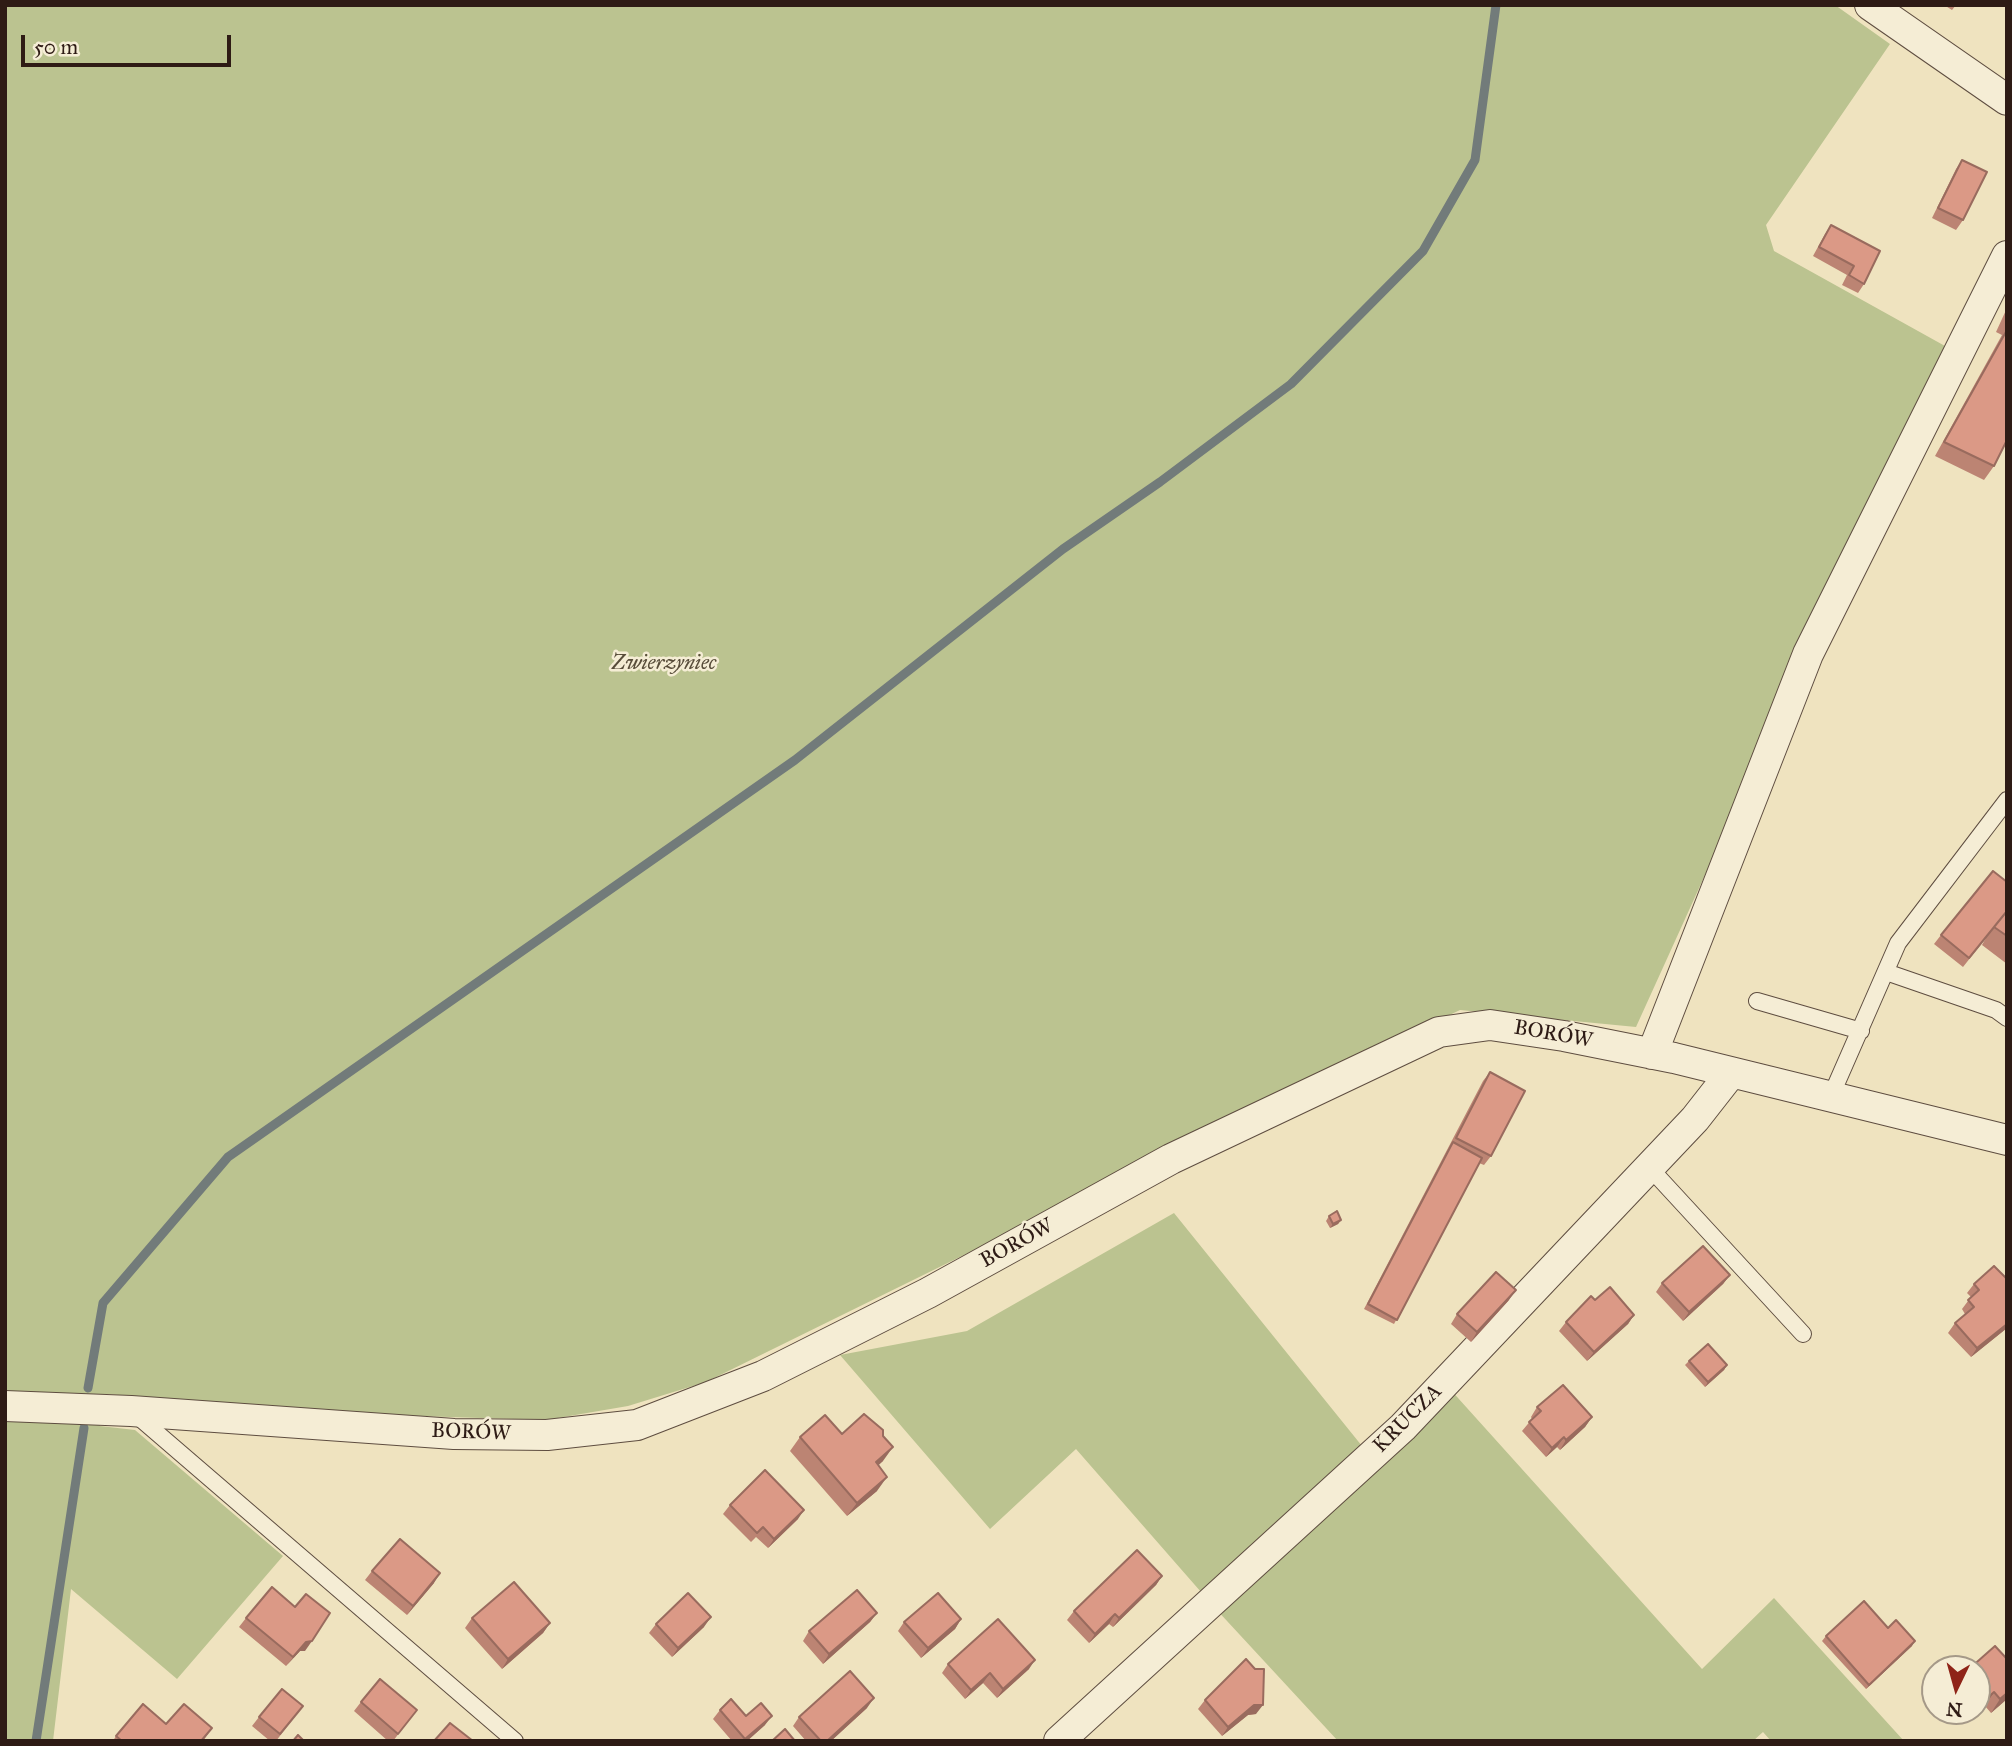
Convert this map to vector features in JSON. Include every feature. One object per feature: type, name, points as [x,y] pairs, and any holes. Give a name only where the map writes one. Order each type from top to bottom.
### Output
[{"type":"street","points":[[1870,5],[2007,100]]},
{"type":"street","points":[[1652,1054],[1808,654],[2007,256]]},
{"type":"street","name":"BORÓW","points":[[5,1406],[131,1411],[453,1434],[547,1435],[637,1425],[763,1376],[928,1293],[1171,1159],[1439,1032],[1490,1025],[1652,1054],[2007,1140]]},
{"type":"street","name":"KRUCZA","points":[[1059,1741],[1403,1427],[1695,1119],[1731,1073]]},
{"type":"lane","points":[[1831,1096],[1898,943],[2007,800]]},
{"type":"lane","points":[[1886,972],[1996,1010],[2007,1018]]},
{"type":"lane","points":[[1758,1001],[1861,1031]]},
{"type":"lane","points":[[1650,1167],[1803,1334]]},
{"type":"lane","points":[[131,1411],[515,1741]]},
{"type":"green space","name":"Zwierzyniec","points":[[5,5],[1835,5],[1890,44],[1766,225],[1774,251],[1945,346],[1636,1027],[1460,1010],[1129,1170],[1033,1221],[706,1382],[628,1406],[546,1420],[385,1415],[105,1394],[100,1426],[135,1430],[283,1556],[177,1679],[71,1589],[53,1741],[5,1741]]},
{"type":"green space","points":[[1174,1213],[1362,1446],[1201,1592],[1076,1449],[990,1529],[840,1355],[967,1331]]},
{"type":"green space","points":[[1449,1388],[1702,1669],[1774,1598],[1904,1741],[1771,1741],[1763,1732],[1753,1741],[1338,1741],[1215,1608]]},
{"type":"building","points":[[1962,160],[1987,172],[1963,220],[1938,208]]},
{"type":"building","points":[[1831,225],[1880,251],[1864,284],[1849,275],[1854,266],[1819,247]]},
{"type":"building","points":[[2007,330],[2007,440],[1994,466],[1944,442]]},
{"type":"building","points":[[1993,871],[2007,882],[2007,911],[1969,958],[1941,935]]},
{"type":"building","points":[[2007,911],[2007,936],[1994,927]]},
{"type":"building","points":[[1490,1072],[1525,1091],[1491,1156],[1456,1138]]},
{"type":"building","points":[[1453,1142],[1482,1158],[1397,1320],[1368,1304]]},
{"type":"building","points":[[1337,1211],[1341,1220],[1333,1224],[1329,1216]]},
{"type":"building","points":[[1703,1246],[1730,1275],[1689,1312],[1662,1283]]},
{"type":"building","points":[[1994,1266],[2007,1279],[2007,1324],[1977,1348],[1955,1323],[1974,1307],[1968,1300],[1979,1290],[1974,1284]]},
{"type":"building","points":[[1496,1272],[1516,1290],[1477,1332],[1457,1314]]},
{"type":"building","points":[[1610,1287],[1634,1315],[1594,1352],[1566,1322],[1591,1296],[1595,1300]]},
{"type":"building","points":[[1708,1344],[1727,1365],[1708,1382],[1689,1361]]},
{"type":"building","points":[[1563,1385],[1592,1417],[1566,1440],[1564,1437],[1552,1448],[1529,1422],[1541,1411],[1537,1407]]},
{"type":"building","points":[[864,1414],[883,1430],[883,1436],[893,1447],[876,1462],[887,1477],[857,1503],[800,1437],[825,1415],[842,1434]]},
{"type":"building","points":[[765,1470],[804,1510],[774,1539],[763,1527],[757,1533],[730,1505]]},
{"type":"building","points":[[400,1539],[440,1573],[413,1606],[372,1571]]},
{"type":"building","points":[[1137,1550],[1162,1576],[1119,1618],[1115,1614],[1095,1634],[1074,1611]]},
{"type":"building","points":[[514,1582],[550,1623],[508,1659],[472,1618]]},
{"type":"building","points":[[272,1587],[295,1607],[306,1594],[330,1613],[312,1641],[306,1642],[293,1657],[246,1618]]},
{"type":"building","points":[[857,1590],[877,1613],[829,1654],[809,1631]]},
{"type":"building","points":[[688,1593],[711,1617],[678,1648],[656,1624]]},
{"type":"building","points":[[938,1593],[961,1619],[928,1648],[904,1622]]},
{"type":"building","points":[[1864,1601],[1888,1628],[1896,1620],[1915,1641],[1869,1685],[1826,1636]]},
{"type":"building","points":[[998,1619],[1035,1660],[1003,1689],[990,1673],[971,1690],[948,1664]]},
{"type":"building","points":[[1995,1646],[2007,1659],[2007,1693],[2000,1699],[1994,1692],[1991,1695],[1991,1655],[1985,1655]]},
{"type":"building","points":[[1246,1659],[1255,1669],[1264,1669],[1263,1705],[1254,1705],[1228,1727],[1205,1700]]},
{"type":"building","points":[[850,1671],[874,1698],[827,1741],[821,1741],[799,1717]]},
{"type":"building","points":[[380,1679],[417,1710],[398,1734],[361,1702]]},
{"type":"building","points":[[282,1689],[303,1706],[280,1734],[259,1717]]},
{"type":"building","points":[[731,1699],[746,1716],[761,1703],[772,1716],[745,1739],[720,1710]]},
{"type":"building","points":[[143,1704],[166,1724],[184,1704],[212,1728],[201,1741],[122,1741],[116,1736]]},
{"type":"building","points":[[450,1723],[473,1741],[434,1741]]},
{"type":"building","points":[[785,1729],[795,1741],[772,1741]]},
{"type":"building","points":[[298,1735],[304,1741],[293,1741]]},
{"type":"waterway","points":[[88,1388],[103,1303],[228,1157],[795,760],[1063,549],[1160,482],[1291,384],[1423,251],[1475,160],[1496,5]]},
{"type":"waterway","points":[[36,1741],[84,1428]]}]
